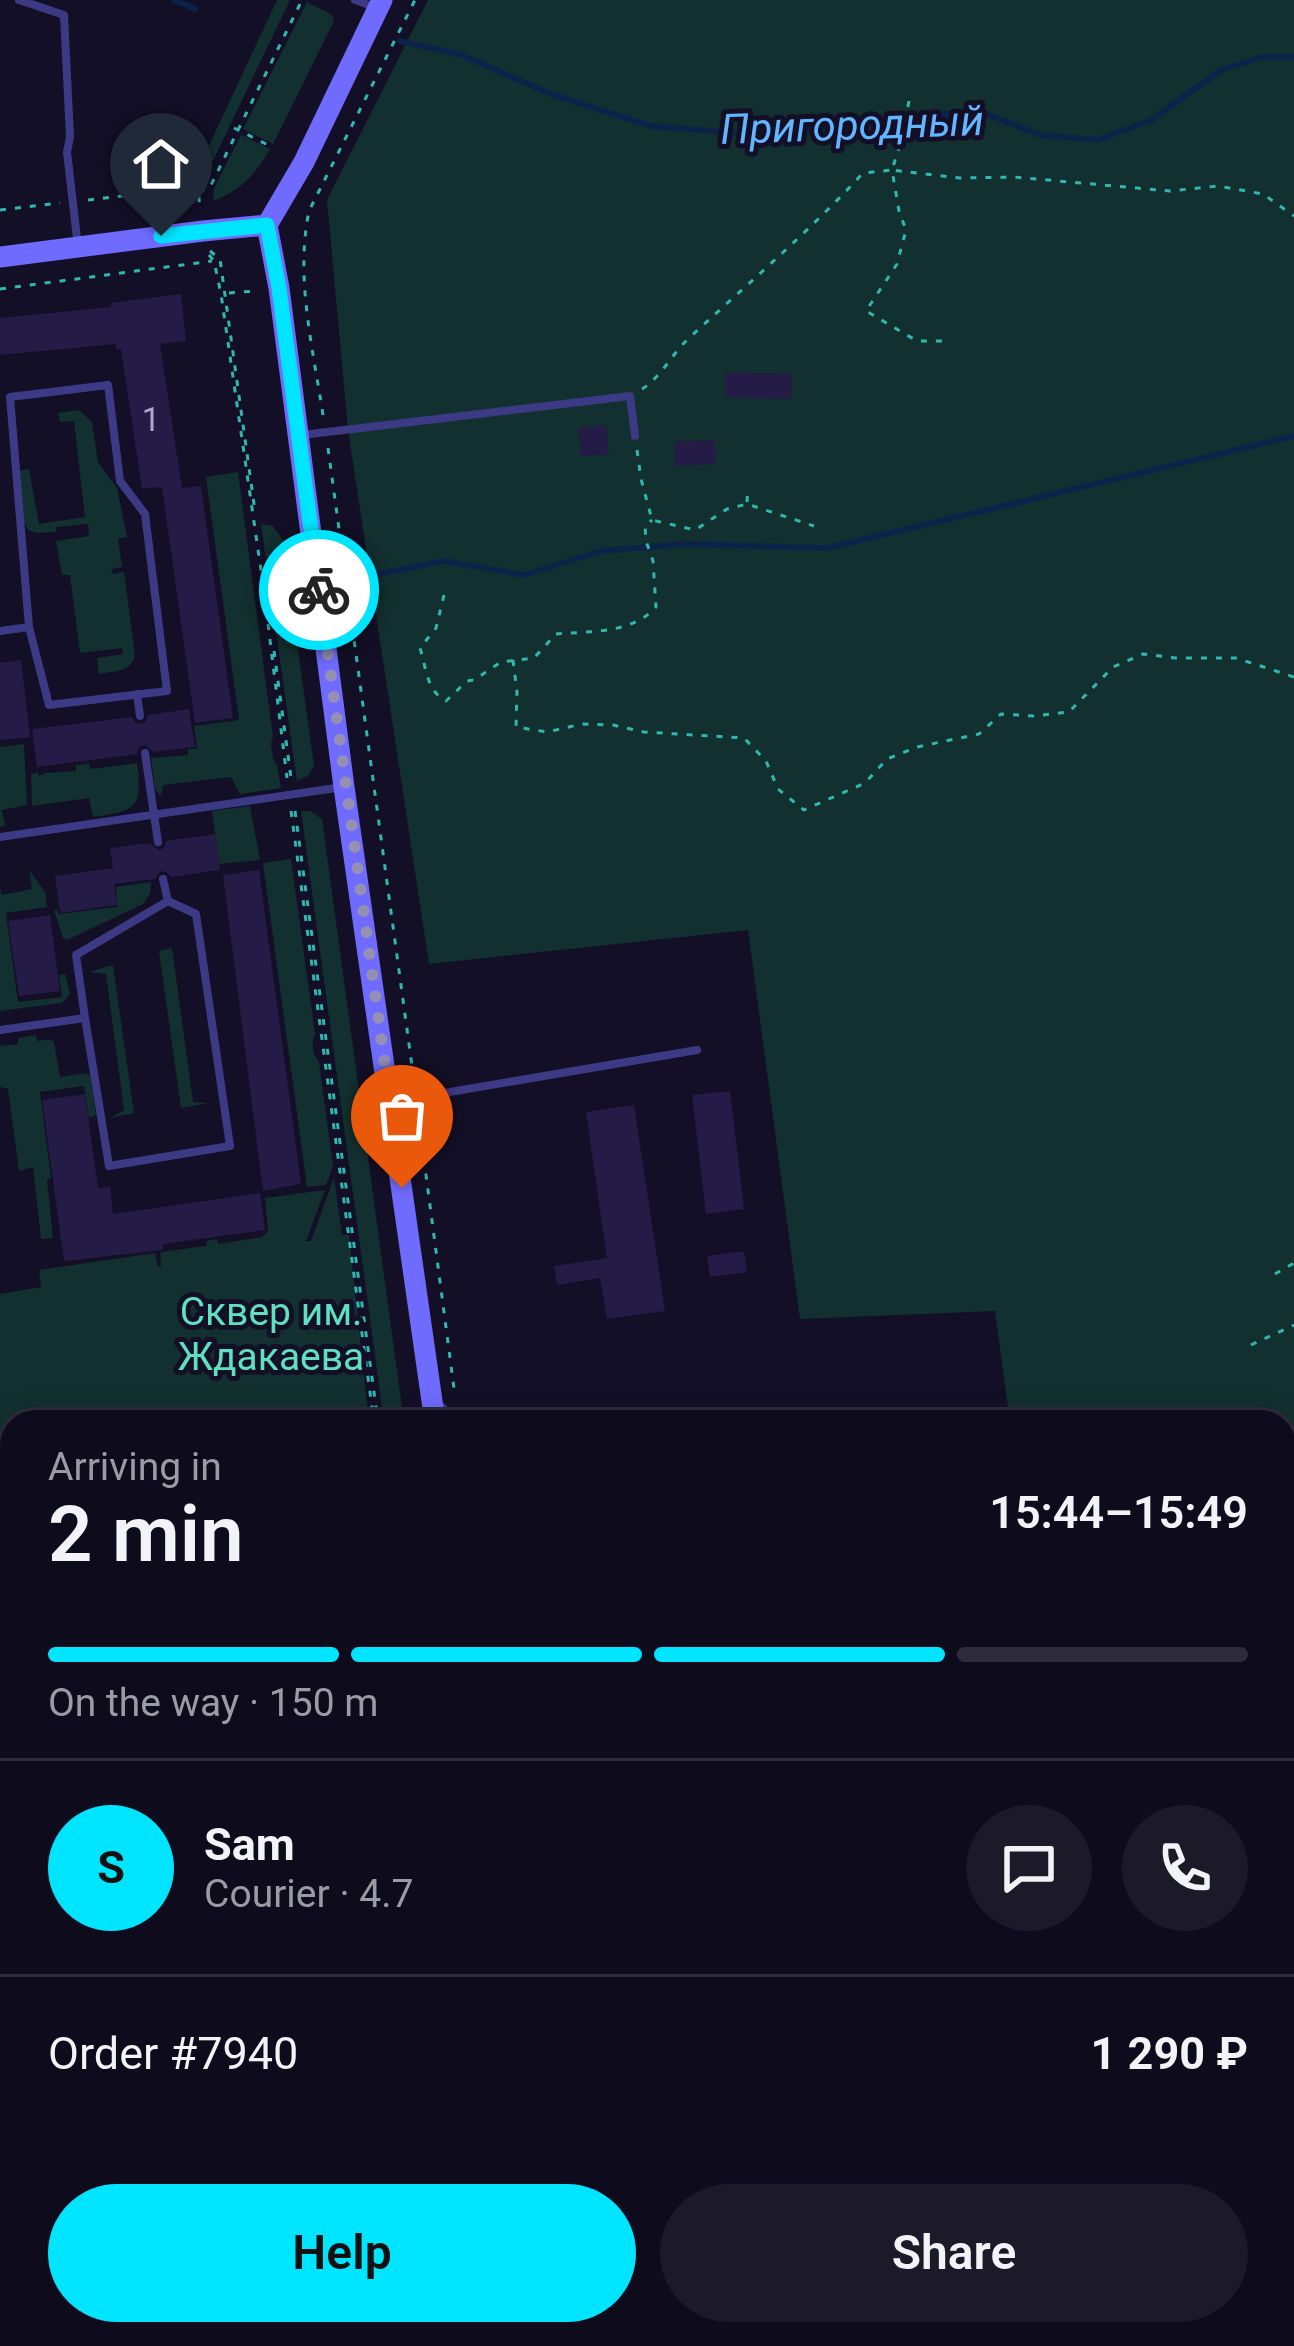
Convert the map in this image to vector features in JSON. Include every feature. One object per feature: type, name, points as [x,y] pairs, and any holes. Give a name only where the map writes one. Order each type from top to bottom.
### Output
[{"type":"main road","points":[[380,4],[304,162],[267,225],[434,1410]]},
{"type":"main road","points":[[0,257],[267,225]]},
{"type":"lane","points":[[19,0],[64,15],[68,152],[78,247]]},
{"type":"lane","points":[[355,0],[380,4]]},
{"type":"lane","points":[[108,385],[120,481],[145,514],[167,691],[136,694],[49,705],[29,627],[10,397],[108,385]]},
{"type":"lane","points":[[299,436],[631,396],[635,436]]},
{"type":"lane","points":[[0,631],[29,627]]},
{"type":"lane","points":[[136,694],[140,716]]},
{"type":"lane","points":[[145,753],[158,842]]},
{"type":"lane","points":[[0,837],[344,787]]},
{"type":"lane","points":[[163,879],[168,901]]},
{"type":"lane","points":[[168,901],[196,914],[230,1147],[109,1166],[76,955],[168,901]]},
{"type":"lane","points":[[0,1030],[85,1018]]},
{"type":"lane","points":[[389,1102],[697,1050]]},
{"type":"path","points":[[199,194],[211,184],[302,0]]},
{"type":"path","points":[[415,0],[309,211],[303,239],[304,286],[416,1098],[454,1410]]},
{"type":"path","points":[[908,104],[892,170],[906,230],[897,264],[866,311],[917,341],[942,341]]},
{"type":"path","points":[[234,128],[272,147]]},
{"type":"path","points":[[631,396],[650,385],[674,352],[824,217],[863,173],[892,170],[1170,190],[1218,186],[1264,194],[1294,216]]},
{"type":"path","points":[[0,210],[197,187],[200,210]]},
{"type":"path","points":[[205,250],[217,260],[291,781]]},
{"type":"path","points":[[0,290],[217,260]]},
{"type":"path","points":[[217,260],[374,1410]]},
{"type":"path","points":[[635,436],[652,520]]},
{"type":"path","points":[[747,504],[748,488]]},
{"type":"path","points":[[652,520],[695,530],[728,509],[747,504],[814,526]]},
{"type":"path","points":[[444,596],[436,628],[420,648],[431,687],[436,697],[446,701],[466,681],[501,662],[533,658],[556,634],[606,632],[646,618],[656,607],[645,526],[652,520]]},
{"type":"path","points":[[513,660],[516,727],[548,732],[598,724],[743,738],[766,761],[778,790],[804,809],[865,783],[887,759],[917,747],[979,734],[1001,714],[1069,712],[1113,667],[1143,654],[1236,658],[1294,676]]},
{"type":"path","points":[[295,805],[374,1410]]},
{"type":"path","points":[[1275,1274],[1294,1263]]},
{"type":"path","points":[[1251,1345],[1294,1325]]},
{"type":"green space","points":[[277,0],[290,0],[209,169],[197,171]]},
{"type":"green space","points":[[428,0],[1294,0],[1294,1410],[1008,1410],[995,1311],[800,1319],[748,930],[429,964],[348,430],[327,200]]},
{"type":"green space","points":[[307,2],[331,14],[334,21],[273,144],[243,129]]},
{"type":"green space","points":[[241,135],[270,149],[246,181],[213,201],[214,188]]},
{"type":"green space","points":[[79,410],[92,422],[98,462],[117,488],[127,537],[118,539],[122,567],[111,569],[113,574],[124,572],[135,655],[127,668],[99,674],[97,658],[123,654],[122,648],[80,653],[70,575],[62,575],[56,541],[89,536],[88,524],[56,527],[56,532],[28,530],[18,471],[29,469],[39,524],[85,517],[74,421],[60,422],[58,413]]},
{"type":"green space","points":[[238,472],[273,759],[281,788],[240,794],[231,777],[163,785],[161,796],[155,789],[151,758],[188,755],[188,749],[197,749],[194,726],[239,720],[206,477]]},
{"type":"green space","points":[[261,524],[273,526],[283,540],[314,766],[297,781]]},
{"type":"green space","points":[[24,744],[27,805],[2,810],[5,826],[0,827],[0,747]]},
{"type":"green space","points":[[137,763],[139,790],[127,809],[93,817],[89,798],[32,806],[31,774],[76,771],[76,765],[89,764],[91,769]]},
{"type":"green space","points":[[250,806],[260,860],[219,864],[212,811]]},
{"type":"green space","points":[[301,811],[322,819],[402,1410],[382,1410]]},
{"type":"green space","points":[[291,859],[315,1034],[313,1048],[333,1166],[326,1185],[307,1187],[263,863]]},
{"type":"green space","points":[[29,870],[45,892],[47,907],[6,913],[18,1002],[62,997],[59,975],[65,974],[70,994],[62,1003],[0,1011],[0,889],[2,895],[32,889]]},
{"type":"green space","points":[[151,882],[143,904],[63,938],[54,910],[59,914],[117,907],[116,887]]},
{"type":"green space","points":[[172,948],[193,1102],[209,1103],[181,1108],[159,951]]},
{"type":"green space","points":[[113,965],[134,1113],[110,1118],[124,1110],[106,974],[89,972]]},
{"type":"green space","points":[[36,1035],[37,1041],[54,1042],[60,1077],[90,1075],[96,1115],[89,1118],[84,1086],[40,1092],[53,1238],[41,1239],[33,1167],[19,1171],[8,1089],[0,1087],[0,1046]]},
{"type":"green space","name":"Сквер им. Ждакаева","points":[[334,1177],[342,1235],[349,1235],[368,1410],[0,1410],[0,1294],[41,1287],[39,1270],[155,1253],[158,1267],[160,1252],[206,1246],[207,1241],[217,1239],[218,1244],[262,1237],[268,1231],[265,1198],[325,1190],[306,1241],[311,1241]]},
{"type":"building","points":[[181,294],[186,341],[160,344],[182,488],[201,486],[233,718],[195,723],[162,487],[142,489],[121,349],[116,344],[0,355],[0,318],[111,307],[111,303]]},
{"type":"building","points":[[725,372],[792,374],[791,399],[725,397]]},
{"type":"building","points":[[606,425],[609,454],[581,456],[578,428]]},
{"type":"building","points":[[714,440],[716,464],[676,466],[674,442]]},
{"type":"building","points":[[21,660],[30,737],[0,740],[0,663]]},
{"type":"building","points":[[189,709],[195,747],[153,752],[145,745],[137,754],[37,767],[32,729],[132,717],[140,724],[148,715]]},
{"type":"building","points":[[215,834],[220,870],[171,877],[160,871],[155,879],[114,884],[117,905],[60,913],[55,876],[113,868],[110,848],[150,843],[158,850],[166,841]]},
{"type":"building","points":[[259,870],[301,1184],[263,1191],[223,875]]},
{"type":"building","points":[[50,915],[60,991],[19,996],[8,921]]},
{"type":"building","points":[[730,1091],[744,1209],[706,1214],[692,1095]]},
{"type":"building","points":[[85,1094],[98,1188],[110,1187],[113,1214],[260,1193],[265,1230],[163,1244],[163,1250],[64,1261],[42,1100]]},
{"type":"building","points":[[634,1105],[665,1311],[607,1319],[600,1278],[557,1285],[554,1266],[607,1258],[586,1112]]},
{"type":"building","points":[[744,1251],[747,1272],[710,1277],[707,1256]]},
{"type":"waterway","name":"Пригородный","points":[[175,0],[195,9]]},
{"type":"waterway","name":"Пригородный","points":[[400,41],[462,55],[551,94],[650,126],[749,134],[940,114],[989,115],[1040,135],[1098,140],[1151,120],[1221,70],[1263,57],[1294,57]]},
{"type":"waterway","points":[[354,579],[444,561],[524,575],[601,551],[683,544],[828,548],[1294,436]]},
{"type":"way so far","points":[[319,590],[402,1188]]},
{"type":"route","points":[[161,236],[267,225],[319,590]]}]
